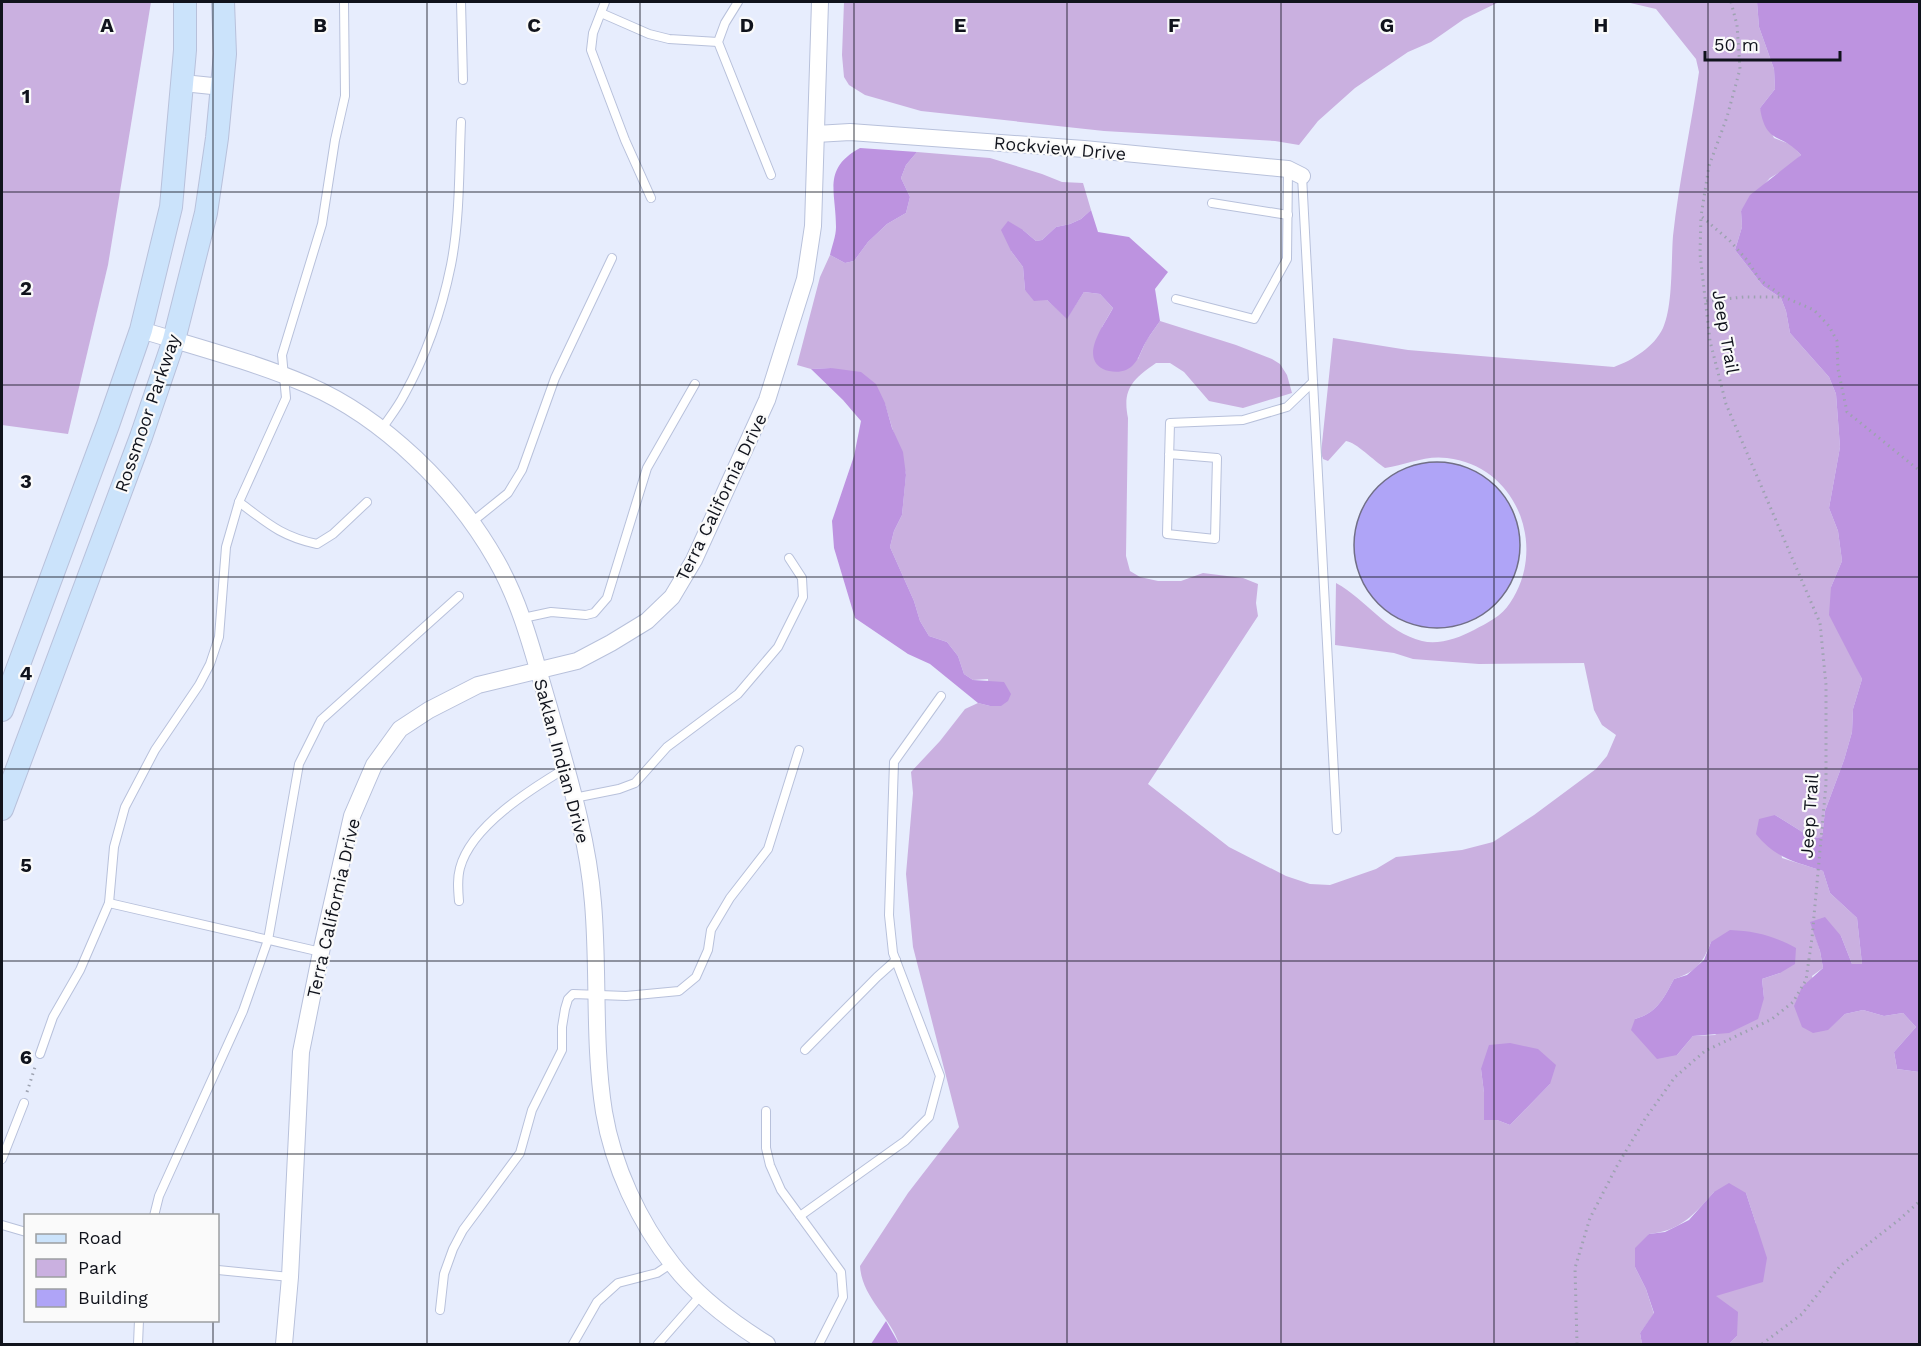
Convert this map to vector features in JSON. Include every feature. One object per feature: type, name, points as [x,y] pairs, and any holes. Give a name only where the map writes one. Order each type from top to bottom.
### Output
[{"type":"street","name":"Rossmoor Parkway","points":[[2,710],[141,330],[171,207],[183,83],[185,2]]},
{"type":"street","name":"Rossmoor Parkway","points":[[2,809],[141,437],[174,340],[206,213],[217,138],[225,54],[223,2]]},
{"type":"street","name":"Terra California Drive","points":[[284,1344],[290,1277],[301,1052],[352,816],[374,765],[400,729],[429,710],[478,684],[577,661],[647,621],[672,597],[694,560],[767,400],[805,279],[813,226],[820,2]]},
{"type":"street","points":[[183,83],[222,87]]},
{"type":"street","name":"Rockview Drive","points":[[816,134],[850,132],[1084,149],[1295,172]]},
{"type":"street","name":"Saklan Indian Drive","points":[[141,330],[284,376],[310,386],[359,413],[419,462],[472,522],[498,562],[523,618],[566,768],[583,839],[593,902],[604,1110],[614,1152],[625,1182],[642,1216],[672,1263],[701,1295],[767,1344]]},
{"type":"lane","points":[[40,1054],[53,1017],[80,970],[109,903],[114,847],[125,807],[155,750],[199,685],[210,664],[219,637],[226,547],[239,502],[286,398],[282,355],[322,224],[335,140],[345,96],[344,2]]},
{"type":"lane","points":[[461,2],[463,80]]},
{"type":"lane","points":[[605,2],[593,33],[591,50],[621,130],[651,198]]},
{"type":"lane","points":[[738,2],[725,23],[718,42],[771,175]]},
{"type":"lane","points":[[601,13],[649,34],[669,39],[718,42]]},
{"type":"lane","points":[[381,430],[404,396],[417,369],[431,335],[451,265],[458,194],[461,122]]},
{"type":"lane","points":[[1176,299],[1254,320],[1287,259],[1288,215],[1295,172]]},
{"type":"lane","points":[[1295,172],[1313,382],[1337,830]]},
{"type":"lane","points":[[1212,203],[1288,215]]},
{"type":"lane","points":[[472,522],[507,493],[522,470],[555,378],[612,258]]},
{"type":"lane","points":[[1169,454],[1217,458],[1215,539],[1167,534],[1169,454],[1170,423],[1243,420],[1287,407],[1313,382]]},
{"type":"lane","points":[[523,618],[551,612],[586,615],[594,613],[607,597],[647,468],[695,384]]},
{"type":"lane","points":[[239,502],[274,529],[296,540],[317,544],[333,534],[367,502]]},
{"type":"lane","points":[[574,798],[620,789],[635,783],[667,747],[738,694],[778,647],[803,597],[802,578],[789,558]]},
{"type":"lane","points":[[154,1214],[159,1196],[243,1011],[268,940],[299,764],[321,720],[459,596]]},
{"type":"lane","points":[[800,1216],[905,1141],[928,1117],[940,1076],[893,952],[889,915],[894,762],[941,696]]},
{"type":"lane","points":[[440,1310],[444,1274],[463,1230],[520,1153],[532,1110],[562,1050],[562,1027],[568,999],[573,994],[626,996],[679,991],[696,977],[708,950],[711,930],[730,898],[768,849],[799,750]]},
{"type":"lane","points":[[459,900],[458,883],[461,866],[476,839],[516,799],[566,768]]},
{"type":"lane","points":[[109,903],[321,952]]},
{"type":"lane","points":[[805,1050],[896,960]]},
{"type":"lane","points":[[2,1159],[24,1103]]},
{"type":"lane","points":[[766,1111],[766,1148],[770,1165],[781,1191],[841,1272],[843,1297],[819,1344]]},
{"type":"lane","points":[[2,1225],[24,1231]]},
{"type":"lane","points":[[573,1344],[597,1302],[618,1283],[657,1273],[672,1263]]},
{"type":"lane","points":[[219,1270],[290,1277]]},
{"type":"lane","points":[[658,1344],[701,1295]]},
{"type":"lane","points":[[138,1344],[139,1322]]},
{"type":"path","name":"Jeep Trail","points":[[1577,1344],[1575,1268],[1590,1218],[1617,1166],[1645,1119],[1675,1077],[1705,1051],[1772,1018],[1793,1002],[1806,980],[1812,938],[1826,784],[1826,685],[1820,623],[1726,404],[1710,341],[1700,254],[1701,216],[1709,166],[1727,117],[1740,69],[1737,25],[1731,2]]},
{"type":"path","points":[[1701,216],[1731,241],[1760,280],[1784,297],[1814,310],[1829,326],[1837,341],[1838,369],[1847,412],[1920,471]]},
{"type":"path","points":[[1706,301],[1744,297],[1784,297]]},
{"type":"path","points":[[24,1103],[40,1054]]},
{"type":"path","points":[[1762,1344],[1802,1314],[1840,1266],[1920,1201]]},
{"type":"green space","points":[[2,2],[151,2],[108,265],[68,434],[2,425]]},
{"type":"green space","points":[[844,2],[1499,2],[1464,19],[1431,42],[1408,52],[1355,88],[1318,121],[1299,145],[1275,141],[1104,131],[921,111],[865,95],[849,85],[844,77],[842,55]]},
{"type":"green space","points":[[1626,2],[1757,2],[1759,27],[1774,69],[1775,89],[1760,108],[1774,138],[1792,145],[1801,155],[1787,168],[1770,178],[1741,211],[1742,227],[1735,250],[1763,286],[1781,298],[1790,333],[1829,377],[1836,394],[1840,447],[1829,508],[1838,531],[1842,561],[1831,587],[1844,641],[1862,679],[1853,709],[1852,732],[1825,811],[1822,837],[1812,838],[1775,815],[1782,858],[1823,871],[1830,893],[1857,918],[1862,964],[1852,964],[1841,936],[1811,922],[1823,968],[1812,976],[1827,1030],[1845,1014],[1863,1010],[1884,1016],[1903,1013],[1916,1027],[1894,1052],[1897,1069],[1919,1072],[1919,1344],[1729,1344],[1737,1336],[1715,1296],[1756,1224],[1746,1193],[1714,1192],[1686,1220],[1669,1229],[1649,1234],[1635,1267],[1646,1289],[1654,1314],[1640,1333],[1642,1344],[899,1344],[866,1288],[860,1266],[908,1193],[959,1127],[913,947],[906,874],[913,793],[911,772],[940,741],[965,709],[978,703],[990,706],[988,679],[973,680],[964,674],[958,656],[947,642],[929,636],[920,621],[914,601],[890,547],[894,531],[902,515],[906,474],[885,404],[831,368],[811,369],[797,365],[820,277],[830,255],[845,263],[854,261],[868,242],[887,224],[906,213],[910,197],[901,178],[906,165],[917,152],[990,158],[1062,182],[1083,183],[1091,210],[1081,219],[1056,227],[1042,240],[1036,241],[1023,230],[1011,251],[1023,267],[1025,290],[1047,300],[1067,318],[1084,292],[1100,294],[1113,308],[1102,327],[1138,359],[1146,341],[1160,321],[1236,345],[1280,364],[1287,375],[1292,393],[1243,408],[1209,401],[1184,372],[1170,363],[1156,363],[1135,380],[1128,392],[1126,556],[1130,571],[1140,577],[1158,581],[1181,581],[1203,573],[1243,578],[1258,584],[1256,603],[1258,616],[1148,784],[1229,847],[1286,876],[1310,884],[1330,885],[1376,869],[1396,857],[1462,850],[1493,842],[1596,769],[1607,756],[1616,735],[1602,725],[1594,710],[1584,663],[1479,664],[1413,659],[1394,653],[1335,645],[1336,583],[1398,631],[1422,641],[1442,641],[1468,633],[1503,612],[1521,581],[1526,558],[1525,535],[1519,512],[1508,493],[1492,476],[1471,464],[1439,457],[1385,468],[1360,448],[1346,441],[1328,461],[1323,459],[1321,453],[1333,338],[1408,350],[1614,367],[1649,347],[1663,328],[1668,308],[1673,236],[1699,72],[1696,59],[1656,9]],"holes":[[[1711,942],[1780,973],[1762,979],[1764,998],[1715,1035],[1693,1036],[1677,1055],[1635,1019],[1654,1009],[1674,979],[1698,966]],[[1481,1069],[1550,1084],[1510,1125],[1497,1120],[1485,1120]]]},
{"type":"shaded area","points":[[1757,2],[1919,2],[1919,1072],[1897,1069],[1894,1052],[1916,1027],[1903,1013],[1884,1016],[1863,1010],[1845,1014],[1828,1030],[1813,1033],[1802,1027],[1794,1006],[1802,987],[1823,968],[1810,922],[1825,917],[1841,936],[1852,964],[1862,964],[1857,918],[1830,893],[1823,871],[1778,854],[1756,834],[1759,819],[1775,815],[1812,838],[1822,837],[1825,811],[1852,732],[1853,709],[1862,679],[1829,615],[1831,587],[1842,561],[1838,531],[1829,508],[1840,447],[1836,394],[1829,377],[1790,333],[1781,298],[1763,286],[1735,250],[1742,227],[1741,211],[1750,195],[1801,155],[1787,143],[1771,134],[1763,120],[1760,108],[1775,89],[1774,69],[1759,27]]},
{"type":"shaded area","points":[[860,148],[917,152],[906,165],[901,178],[910,197],[906,213],[887,224],[868,242],[854,261],[845,263],[830,255],[836,227],[834,182],[840,164]]},
{"type":"shaded area","points":[[1091,210],[1098,232],[1129,237],[1168,272],[1155,289],[1160,321],[1134,364],[1120,372],[1103,369],[1096,363],[1093,356],[1096,340],[1113,308],[1100,294],[1084,292],[1067,319],[1047,300],[1034,301],[1025,290],[1023,267],[1011,251],[1001,230],[1008,221],[1036,241],[1042,240],[1056,227],[1081,219]]},
{"type":"shaded area","points":[[831,368],[861,372],[876,384],[903,452],[906,475],[902,515],[894,531],[890,547],[914,601],[920,621],[929,636],[947,642],[958,656],[964,674],[973,680],[1004,682],[1011,694],[1008,701],[1001,706],[978,703],[930,664],[908,654],[855,618],[834,548],[832,521],[854,456],[861,421],[811,369]]},
{"type":"shaded area","points":[[1730,930],[1764,935],[1796,948],[1795,964],[1780,973],[1762,979],[1764,998],[1758,1019],[1729,1033],[1693,1036],[1677,1055],[1657,1059],[1631,1030],[1635,1019],[1654,1009],[1674,979],[1687,975],[1704,960],[1711,942]]},
{"type":"shaded area","points":[[1510,1043],[1538,1049],[1556,1065],[1550,1084],[1510,1125],[1497,1120],[1484,1120],[1481,1069],[1489,1045]]},
{"type":"shaded area","points":[[1729,1183],[1746,1193],[1767,1258],[1763,1282],[1716,1296],[1738,1312],[1737,1336],[1729,1344],[1642,1344],[1640,1333],[1654,1313],[1635,1267],[1635,1248],[1649,1234],[1665,1232],[1689,1220],[1714,1192]]},
{"type":"shaded area","points":[[886,1321],[899,1344],[871,1344]]},
{"type":"building","points":[[1437,462],[1469,469],[1483,476],[1495,487],[1506,499],[1513,513],[1520,545],[1513,577],[1506,591],[1495,603],[1483,614],[1469,621],[1437,628],[1405,621],[1391,614],[1379,603],[1368,591],[1361,577],[1354,545],[1361,513],[1368,499],[1379,487],[1391,476],[1405,469]]}]
